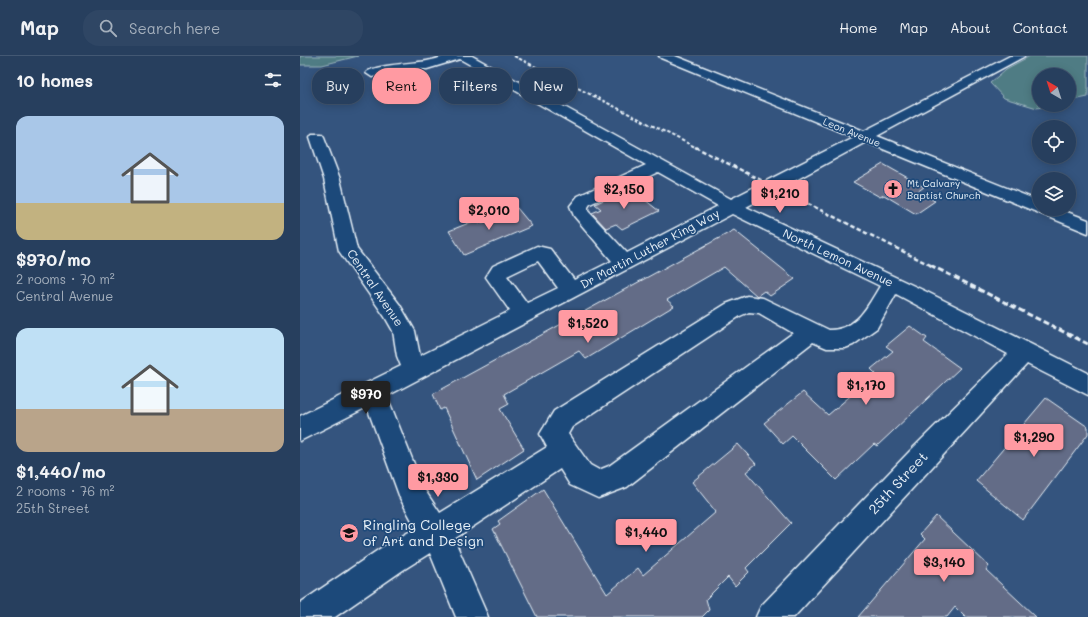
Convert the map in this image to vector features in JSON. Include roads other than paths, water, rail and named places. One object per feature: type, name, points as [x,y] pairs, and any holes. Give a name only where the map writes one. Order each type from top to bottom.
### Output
[{"type":"street","points":[[397,68],[412,65],[426,66],[457,56]]},
{"type":"street","name":"North Lemon Avenue","points":[[464,56],[732,206],[892,283],[1088,385]]},
{"type":"street","name":"Dr Martin Luther King Way","points":[[300,428],[624,263],[1019,56]]},
{"type":"street","name":"Leon Avenue","points":[[675,57],[865,137],[1032,204]]},
{"type":"street","name":"Central Avenue","points":[[318,137],[332,179],[348,251],[393,311],[404,331],[408,356],[415,370]]},
{"type":"street","points":[[624,263],[580,212],[579,206],[584,200],[660,165]]},
{"type":"street","points":[[1060,216],[1088,227]]},
{"type":"street","points":[[524,314],[496,278],[500,271],[537,254],[542,254],[571,290]]},
{"type":"street","points":[[811,332],[617,477],[598,484],[580,475],[553,434],[563,419],[733,310],[746,304],[763,306],[811,332],[827,338],[845,339],[869,322],[892,283]]},
{"type":"street","name":"25th Street","points":[[772,617],[918,460],[1025,351]]},
{"type":"street","points":[[373,391],[414,498],[436,533],[472,617]]},
{"type":"street","points":[[307,617],[392,559],[436,533],[564,450]]},
{"type":"railway","points":[[514,56],[697,148]]},
{"type":"railway","points":[[695,147],[932,266]]},
{"type":"railway","points":[[932,266],[1088,344]]},
{"type":"place","name":"Mt Calvary Baptist Church","points":[[893,189]]},
{"type":"place","name":"Ringling College of Art and Design","points":[[349,533]]}]
